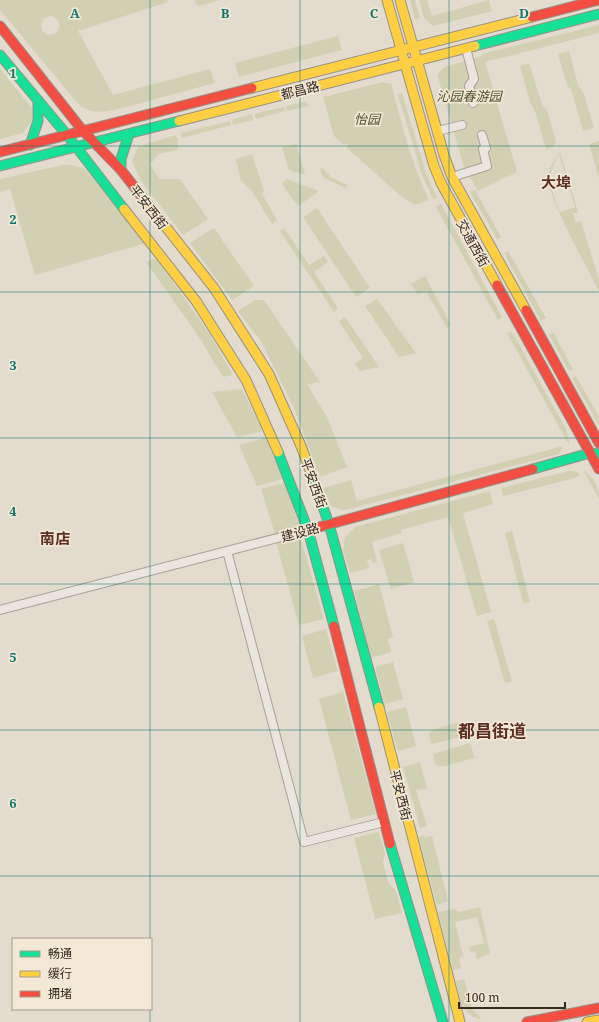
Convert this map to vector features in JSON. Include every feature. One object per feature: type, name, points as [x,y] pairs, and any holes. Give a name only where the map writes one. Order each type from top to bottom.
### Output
[{"type":"main road","name":"交通西街","points":[[387,0],[434,166],[441,183],[595,453],[599,469]]},
{"type":"main road","name":"交通西街","points":[[400,0],[452,177],[494,249],[599,443]]},
{"type":"main road","name":"都昌路","points":[[0,152],[598,0]]},
{"type":"main road","name":"都昌路","points":[[0,166],[599,14]]},
{"type":"main road","name":"平安西街","points":[[0,26],[92,142],[121,170],[214,288],[269,374],[301,446],[329,524],[393,760],[460,1022]]},
{"type":"main road","name":"平安西街","points":[[0,55],[67,135],[196,301],[246,380],[270,432],[308,530],[348,677],[384,822],[443,1022]]},
{"type":"main road","points":[[30,144],[38,122],[38,102]]},
{"type":"main road","points":[[121,170],[121,158],[130,134]]},
{"type":"main road","name":"建设路","points":[[308,530],[595,453]]},
{"type":"main road","points":[[527,1022],[599,1008]]},
{"type":"main road","points":[[588,1022],[599,1020]]},
{"type":"street","points":[[466,48],[474,79],[469,86],[473,103]]},
{"type":"street","points":[[438,131],[462,124]]},
{"type":"street","points":[[452,177],[487,166],[483,149],[486,148],[482,135]]},
{"type":"street","name":"建设路","points":[[0,610],[308,530]]},
{"type":"street","points":[[227,551],[304,842],[384,822]]},
{"type":"green space","points":[[0,0],[167,0],[168,2],[78,31],[113,95],[210,69],[215,83],[119,109],[100,112],[91,111],[81,107],[0,10]],"holes":[[[51,16],[54,17],[59,23],[59,28],[56,33],[48,35],[42,31],[41,25],[45,18]]]},
{"type":"green space","points":[[195,0],[220,0],[199,6],[196,4]]},
{"type":"green space","points":[[410,0],[415,0],[420,18],[415,19]]},
{"type":"green space","points":[[419,0],[427,0],[432,16],[489,0],[492,11],[433,26],[424,18]]},
{"type":"green space","name":"沁园春游园","points":[[599,25],[599,33],[485,62],[517,172],[478,191],[464,167],[437,74],[445,67],[482,56],[482,54]]},
{"type":"green space","points":[[338,36],[342,50],[239,77],[235,63]]},
{"type":"green space","points":[[569,51],[578,85],[584,94],[594,128],[583,131],[572,92],[567,84],[558,54]]},
{"type":"green space","points":[[529,63],[542,104],[548,113],[556,142],[553,147],[546,149],[535,111],[530,102],[520,66]]},
{"type":"green space","points":[[0,69],[32,108],[32,121],[23,133],[0,139]]},
{"type":"green space","name":"怡园","points":[[383,82],[391,84],[412,158],[429,200],[415,205],[402,197],[347,148],[348,146],[346,143],[344,145],[334,136],[323,97]]},
{"type":"green space","points":[[402,93],[426,173],[437,198],[433,199],[422,175],[398,95]]},
{"type":"green space","points":[[307,101],[308,106],[287,111],[286,106]]},
{"type":"green space","points":[[284,107],[285,111],[256,119],[254,114]]},
{"type":"green space","points":[[252,114],[253,120],[233,125],[232,120]]},
{"type":"green space","points":[[230,121],[231,125],[182,138],[181,133]]},
{"type":"green space","points":[[175,135],[178,139],[178,150],[158,154],[150,165],[160,179],[180,179],[208,219],[183,235],[141,181],[132,161],[138,147]]},
{"type":"green space","points":[[599,141],[599,178],[589,144]]},
{"type":"green space","points":[[296,144],[305,175],[289,170],[282,147]]},
{"type":"green space","points":[[560,152],[578,212],[573,214],[576,222],[581,221],[599,280],[599,291],[575,246],[564,223],[549,187],[549,171]],"holes":[[[559,154],[575,207],[560,212],[554,197],[551,176],[552,169]]]},
{"type":"green space","points":[[252,154],[264,190],[262,194],[277,220],[272,224],[252,191],[241,181],[236,159]]},
{"type":"green space","points":[[67,164],[84,168],[146,243],[35,275],[10,189],[0,192],[0,179]]},
{"type":"green space","points":[[323,168],[328,174],[340,182],[348,185],[345,188],[323,177],[320,169]]},
{"type":"green space","points":[[286,179],[319,191],[298,206],[282,184]]},
{"type":"green space","points":[[475,190],[501,237],[497,239],[470,192]]},
{"type":"green space","points":[[441,204],[502,317],[498,320],[436,207]]},
{"type":"green space","points":[[317,208],[370,288],[356,297],[303,217]]},
{"type":"green space","points":[[214,228],[254,286],[232,300],[190,243]]},
{"type":"green space","points":[[284,228],[309,265],[324,256],[328,262],[314,272],[338,308],[334,312],[280,231]]},
{"type":"green space","points":[[508,251],[546,318],[541,321],[504,253]]},
{"type":"green space","points":[[156,258],[209,333],[233,375],[223,377],[199,337],[146,262]]},
{"type":"green space","points":[[425,276],[451,325],[447,328],[426,291],[418,295],[411,284]]},
{"type":"green space","points":[[377,299],[416,353],[399,357],[365,306]]},
{"type":"green space","points":[[255,300],[264,300],[320,382],[307,384],[327,417],[347,467],[320,477],[294,408],[262,343],[238,311]]},
{"type":"green space","points":[[345,317],[379,367],[360,371],[355,364],[363,358],[339,321]]},
{"type":"green space","points":[[512,332],[566,429],[569,445],[507,333]]},
{"type":"green space","points":[[553,332],[573,369],[569,371],[549,335]]},
{"type":"green space","points":[[576,376],[599,417],[599,425],[572,378]]},
{"type":"green space","points":[[242,389],[263,431],[237,437],[212,392]]},
{"type":"green space","points":[[266,438],[282,479],[257,486],[239,445]]},
{"type":"green space","points":[[563,446],[559,454],[349,509],[342,510],[331,506],[323,488],[351,480],[357,501]]},
{"type":"green space","points":[[583,470],[595,482],[599,499]]},
{"type":"green space","points":[[569,471],[575,471],[581,475],[571,479],[503,496],[501,488]]},
{"type":"green space","points":[[284,483],[300,527],[275,534],[261,489]]},
{"type":"green space","points":[[490,491],[493,504],[463,513],[491,612],[477,616],[448,517],[401,530],[401,533],[372,542],[377,562],[373,563],[371,559],[367,560],[369,568],[350,573],[343,551],[345,537],[355,527]]},
{"type":"green space","points":[[512,531],[530,602],[523,603],[505,533]]},
{"type":"green space","points":[[300,536],[324,619],[299,625],[276,542]]},
{"type":"green space","points":[[403,543],[414,582],[391,589],[379,550]]},
{"type":"green space","points":[[379,584],[393,637],[388,639],[391,652],[371,658],[354,591]]},
{"type":"green space","points":[[494,619],[512,681],[505,683],[487,621]]},
{"type":"green space","points":[[326,629],[338,671],[313,678],[302,636]]},
{"type":"green space","points":[[393,662],[403,699],[385,704],[375,667]]},
{"type":"green space","points":[[343,692],[376,814],[351,820],[319,699]]},
{"type":"green space","points":[[406,707],[416,746],[398,751],[387,712]]},
{"type":"green space","points":[[463,721],[468,735],[432,744],[429,733],[434,729]]},
{"type":"green space","points":[[470,743],[475,758],[444,766],[438,766],[435,763],[433,754]]},
{"type":"green space","points":[[420,762],[427,789],[416,790],[427,826],[420,828],[403,767]]},
{"type":"green space","points":[[379,832],[385,853],[383,862],[388,882],[396,891],[402,913],[375,919],[354,838]]},
{"type":"green space","points":[[424,835],[425,838],[432,836],[448,901],[437,905],[418,837]]},
{"type":"green space","points":[[480,907],[490,954],[477,959],[475,951],[470,952],[469,947],[484,943],[477,917],[455,922],[463,956],[459,958],[461,968],[453,970],[438,912],[455,909],[458,912]]},
{"type":"green space","points":[[464,979],[471,1005],[474,1011],[481,1018],[479,1019],[468,1013],[460,999],[456,981]]},
{"type":"traffic: fast","points":[[475,46],[599,14]]},
{"type":"traffic: fast","points":[[0,55],[67,135],[124,209]]},
{"type":"traffic: fast","points":[[30,145],[38,121],[38,102]]},
{"type":"traffic: fast","points":[[0,166],[179,121]]},
{"type":"traffic: fast","points":[[121,170],[121,159],[129,134]]},
{"type":"traffic: fast","points":[[278,452],[308,530],[334,626]]},
{"type":"traffic: fast","points":[[533,469],[590,453],[599,454]]},
{"type":"traffic: fast","points":[[310,470],[329,524],[379,707]]},
{"type":"traffic: fast","points":[[390,844],[443,1022]]},
{"type":"traffic: slow","points":[[387,0],[434,166],[441,183],[497,285]]},
{"type":"traffic: slow","points":[[400,0],[444,155],[452,177],[526,310]]},
{"type":"traffic: slow","points":[[252,88],[532,17]]},
{"type":"traffic: slow","points":[[179,121],[475,46]]},
{"type":"traffic: slow","points":[[143,198],[214,288],[269,374],[310,470]]},
{"type":"traffic: slow","points":[[124,209],[196,301],[246,380],[278,452]]},
{"type":"traffic: slow","points":[[379,707],[460,1022]]},
{"type":"traffic: slow","points":[[587,1022],[599,1020]]},
{"type":"traffic: jam","points":[[532,17],[598,0]]},
{"type":"traffic: jam","points":[[0,26],[83,131],[121,170],[143,198]]},
{"type":"traffic: jam","points":[[0,152],[252,88]]},
{"type":"traffic: jam","points":[[497,285],[599,469]]},
{"type":"traffic: jam","points":[[526,310],[599,443]]},
{"type":"traffic: jam","points":[[308,530],[533,469]]},
{"type":"traffic: jam","points":[[334,626],[390,844]]},
{"type":"traffic: jam","points":[[527,1022],[599,1008]]},
{"type":"district","name":"大埠","points":[[556,182]]},
{"type":"district","name":"南店","points":[[55,538]]},
{"type":"district","name":"都昌街道","points":[[492,730]]}]
